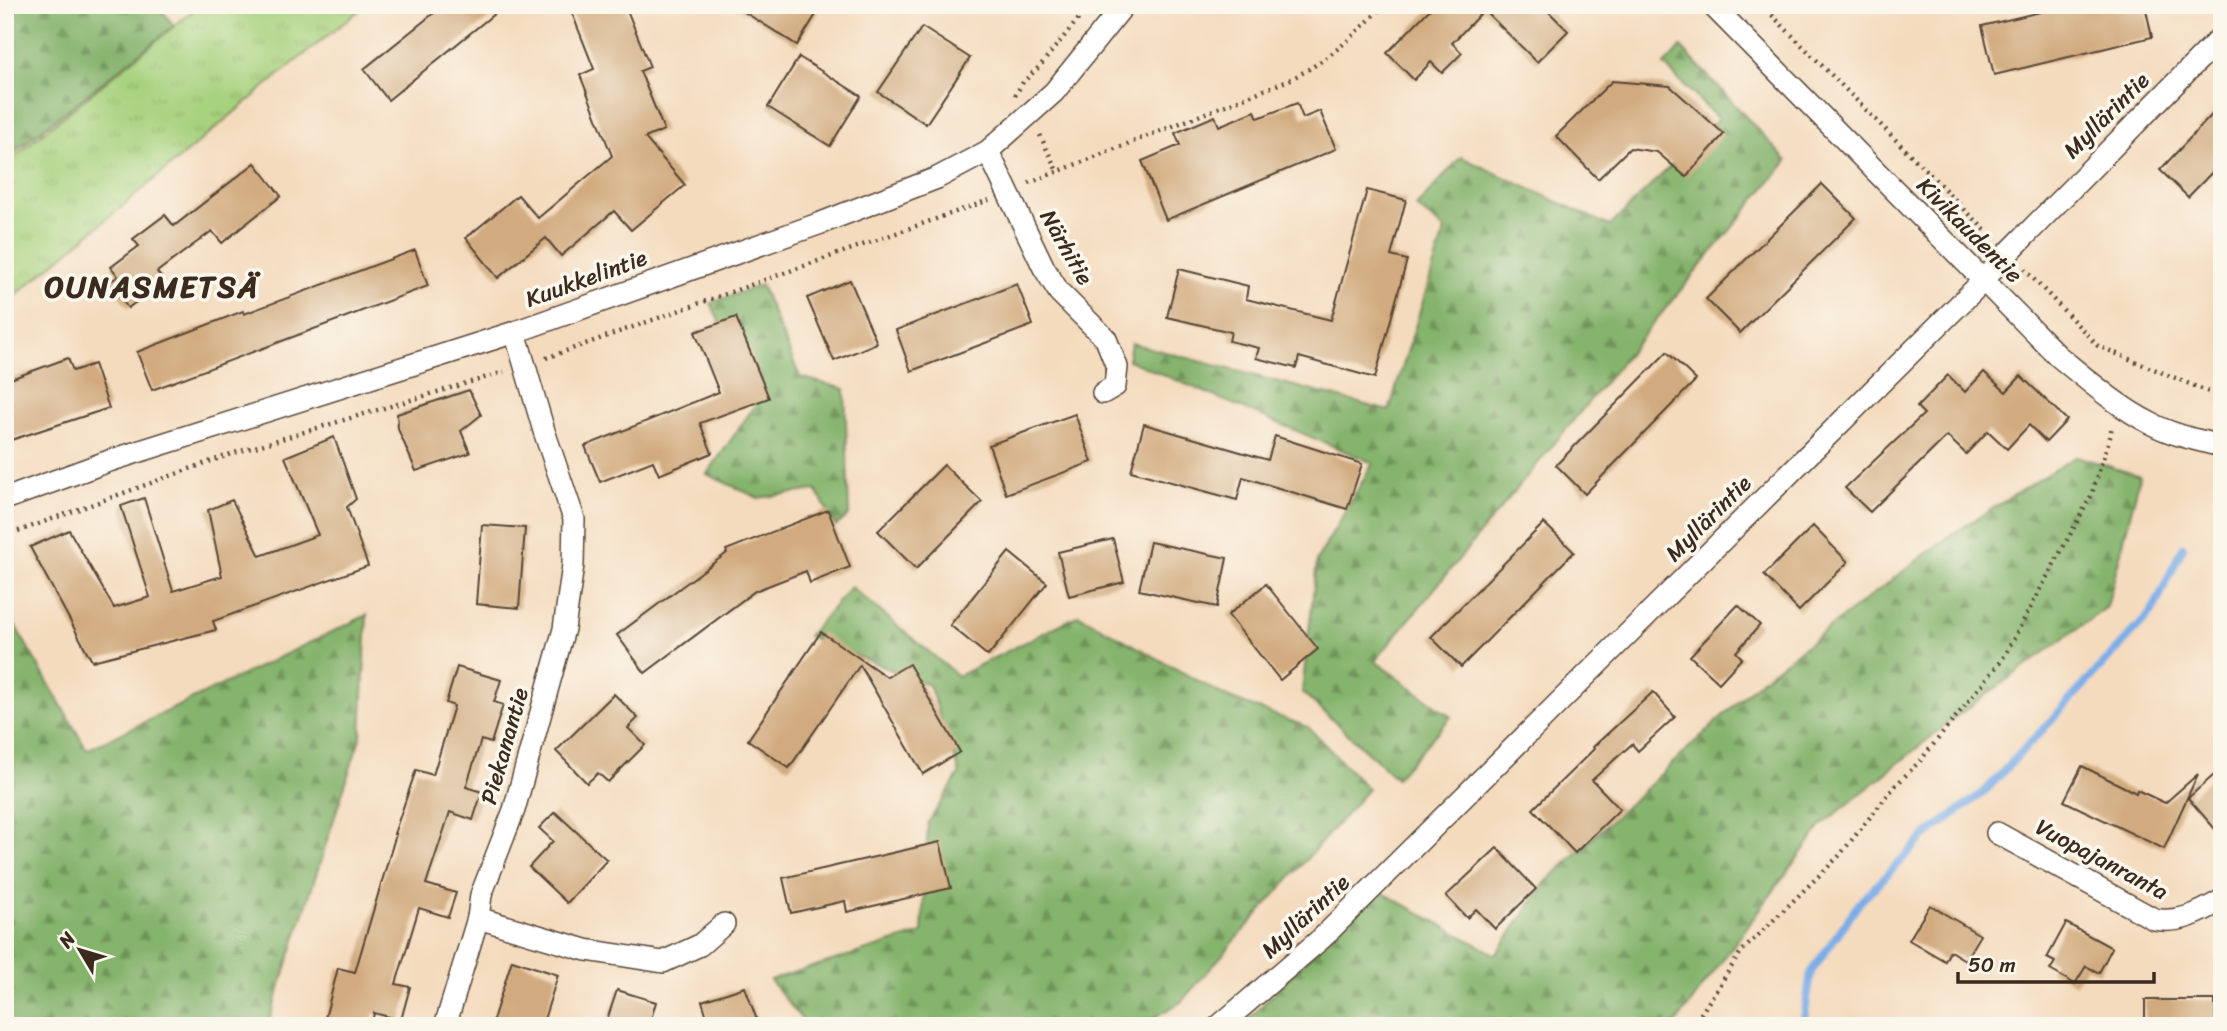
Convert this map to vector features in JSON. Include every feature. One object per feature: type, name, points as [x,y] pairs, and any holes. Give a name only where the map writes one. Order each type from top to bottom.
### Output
[{"type":"street","name":"Kuukkelintie","points":[[5,499],[109,461],[515,332],[937,178],[988,151],[1054,92],[1124,5]]},
{"type":"street","name":"Kivikaudentie","points":[[1712,5],[2058,356],[2149,423],[2189,439],[2222,446]]},
{"type":"street","name":"Myllärintie","points":[[1219,1026],[1322,938],[1983,281],[2222,36]]},
{"type":"street","name":"Närhitie","points":[[988,151],[1044,268],[1059,292],[1106,340],[1117,367],[1115,386],[1103,393]]},
{"type":"street","name":"Piekanantie","points":[[445,1026],[478,918],[481,895],[514,810],[564,629],[573,565],[575,519],[515,332]]},
{"type":"street","name":"Vuopajanranta","points":[[1997,833],[2154,919],[2169,922],[2188,918],[2222,900]]},
{"type":"street","points":[[478,918],[586,950],[663,962],[700,945],[724,924]]},
{"type":"path","points":[[1013,100],[1023,82],[1039,67],[1090,5]]},
{"type":"path","points":[[5,536],[231,454],[524,366],[957,213],[1314,68],[1349,41],[1384,5]]},
{"type":"path","points":[[1762,5],[2098,346],[2222,395]]},
{"type":"path","points":[[1038,131],[1057,171]]},
{"type":"path","points":[[1693,1026],[1741,952],[1839,856],[2002,660],[2091,496],[2110,438],[2116,401]]},
{"type":"green space","points":[[5,5],[158,5],[174,26],[5,159]]},
{"type":"green space","points":[[200,5],[366,5],[5,304],[5,164]]},
{"type":"green space","points":[[1681,47],[1787,161],[1375,661],[1451,717],[1396,778],[1302,692],[1317,560],[1373,463],[1128,360],[1131,343],[1389,411],[1445,230],[1416,207],[1461,157],[1610,226],[1718,119],[1664,65]]},
{"type":"green space","points":[[761,285],[800,377],[845,389],[849,515],[836,526],[816,490],[758,498],[707,474],[756,404],[711,303]]},
{"type":"green space","points":[[2076,456],[2140,476],[2107,607],[1953,719],[1822,825],[1674,1026],[1242,1026],[1376,889],[1496,955],[1545,883],[1762,679],[1952,534]]},
{"type":"green space","points":[[851,587],[958,676],[1079,615],[1229,698],[1308,727],[1368,789],[1181,1002],[1140,1026],[807,1026],[770,980],[922,933],[928,823],[960,773],[929,685],[808,636]]},
{"type":"green space","points":[[5,608],[87,750],[367,615],[361,735],[270,1018],[273,1026],[5,1026]]},
{"type":"building","points":[[444,5],[505,5],[388,100],[364,69]]},
{"type":"building","points":[[592,5],[625,5],[650,67],[640,71],[664,130],[645,138],[685,185],[631,230],[614,211],[561,256],[546,238],[498,278],[466,238],[518,195],[538,218],[612,156],[580,75],[594,69],[572,13]]},
{"type":"building","points":[[733,5],[822,5],[797,45]]},
{"type":"building","points":[[1434,5],[1542,5],[1568,31],[1537,62],[1484,10],[1452,43],[1462,53],[1442,73],[1431,62],[1414,80],[1387,53]]},
{"type":"building","points":[[2069,5],[2145,5],[2152,37],[1994,75],[1982,26]]},
{"type":"building","points":[[922,27],[970,58],[926,124],[878,92]]},
{"type":"building","points":[[799,57],[861,96],[830,146],[768,107]]},
{"type":"building","points":[[1612,81],[1670,86],[1724,134],[1686,177],[1657,152],[1630,148],[1598,179],[1556,136]]},
{"type":"building","points":[[1297,103],[1303,118],[1320,111],[1336,149],[1166,220],[1142,161],[1180,145],[1175,133],[1215,116],[1219,126],[1255,111],[1258,118]]},
{"type":"building","points":[[2222,104],[2222,162],[2188,197],[2160,170]]},
{"type":"building","points":[[255,163],[281,196],[222,243],[212,231],[157,272],[164,281],[128,308],[109,283],[118,276],[111,267],[139,246],[133,239],[165,215],[174,226]]},
{"type":"building","points":[[1822,184],[1856,218],[1740,333],[1706,299]]},
{"type":"building","points":[[1367,190],[1406,200],[1391,256],[1407,260],[1375,378],[1299,357],[1296,368],[1256,358],[1259,348],[1229,341],[1231,332],[1167,317],[1179,269],[1248,286],[1246,299],[1331,320]]},
{"type":"building","points":[[415,250],[428,286],[152,390],[137,352]]},
{"type":"building","points":[[850,280],[877,343],[834,361],[807,298]]},
{"type":"building","points":[[1017,284],[1033,325],[911,371],[896,330]]},
{"type":"building","points":[[736,317],[769,398],[700,423],[712,453],[659,475],[653,461],[600,482],[585,446],[719,392],[695,332]]},
{"type":"building","points":[[1667,352],[1696,380],[1585,494],[1556,465]]},
{"type":"building","points":[[68,358],[73,371],[94,364],[109,408],[5,442],[5,381]]},
{"type":"building","points":[[1984,372],[2006,392],[2021,376],[2067,420],[2046,442],[2029,425],[2007,449],[1988,431],[1966,454],[1947,436],[1870,512],[1845,488],[1924,414],[1917,407],[1948,375],[1965,392]]},
{"type":"building","points":[[469,390],[481,415],[461,431],[470,453],[416,471],[398,429],[397,414]]},
{"type":"building","points":[[1075,414],[1092,462],[1006,494],[989,445]]},
{"type":"building","points":[[1144,424],[1268,460],[1275,436],[1362,464],[1347,509],[1243,477],[1237,500],[1131,471]]},
{"type":"building","points":[[334,437],[356,499],[347,507],[368,566],[213,621],[216,630],[92,661],[30,547],[69,530],[114,608],[150,597],[121,506],[144,498],[173,591],[222,576],[208,510],[232,500],[260,556],[318,535],[285,457]]},
{"type":"building","points":[[944,465],[982,502],[916,569],[878,531]]},
{"type":"building","points":[[828,510],[850,567],[810,583],[806,571],[755,591],[645,673],[617,635],[727,553],[726,550]]},
{"type":"building","points":[[1544,523],[1574,552],[1461,667],[1431,637]]},
{"type":"building","points":[[482,525],[525,528],[519,608],[476,604]]},
{"type":"building","points":[[1813,526],[1848,562],[1799,611],[1764,575]]},
{"type":"building","points":[[1113,539],[1124,582],[1069,596],[1058,552]]},
{"type":"building","points":[[1150,542],[1227,558],[1217,607],[1139,590]]},
{"type":"building","points":[[1009,552],[1047,583],[988,656],[950,625]]},
{"type":"building","points":[[1266,584],[1318,649],[1280,680],[1228,615]]},
{"type":"building","points":[[1738,605],[1760,625],[1736,652],[1742,658],[1719,683],[1690,656]]},
{"type":"building","points":[[821,632],[887,677],[909,664],[960,752],[923,774],[860,665],[789,768],[748,740]]},
{"type":"building","points":[[457,667],[501,680],[494,702],[503,705],[491,743],[481,740],[466,787],[482,792],[473,820],[450,812],[426,884],[456,893],[448,917],[419,908],[396,984],[410,987],[401,1020],[374,1013],[371,1026],[323,1026],[338,968],[355,972],[394,834],[416,770],[433,775],[454,706],[446,703]]},
{"type":"building","points":[[1653,692],[1675,717],[1638,751],[1632,744],[1592,780],[1620,809],[1575,853],[1533,809],[1594,749],[1593,747]]},
{"type":"building","points":[[614,694],[638,718],[628,728],[645,745],[608,782],[598,773],[587,783],[556,751]]},
{"type":"building","points":[[2082,766],[2136,793],[2137,790],[2165,803],[2198,774],[2164,849],[2064,801]]},
{"type":"building","points":[[2222,768],[2222,837],[2188,798]]},
{"type":"building","points":[[555,812],[607,860],[567,903],[529,867],[553,841],[539,828]]},
{"type":"building","points":[[940,842],[951,888],[847,912],[845,901],[791,913],[783,878]]},
{"type":"building","points":[[1497,848],[1536,889],[1495,929],[1476,909],[1467,918],[1446,896]]},
{"type":"building","points":[[1930,905],[1980,935],[1965,960],[1950,951],[1945,961],[1909,940]]},
{"type":"building","points":[[2066,923],[2112,948],[2099,973],[2086,966],[2075,984],[2050,970],[2055,962],[2047,958]]},
{"type":"building","points":[[512,960],[558,975],[542,1026],[491,1026]]},
{"type":"building","points":[[745,987],[759,1026],[710,1026],[702,1001]]},
{"type":"building","points":[[617,990],[656,1002],[649,1026],[605,1026]]},
{"type":"building","points":[[2145,1000],[2215,1000],[2215,1026],[2145,1026]]},
{"type":"waterway","points":[[1803,1026],[1811,972],[1860,902],[1924,837],[1986,790],[2152,612],[2183,547]]},
{"type":"district","name":"OUNASMETSÄ","points":[[152,287]]}]
